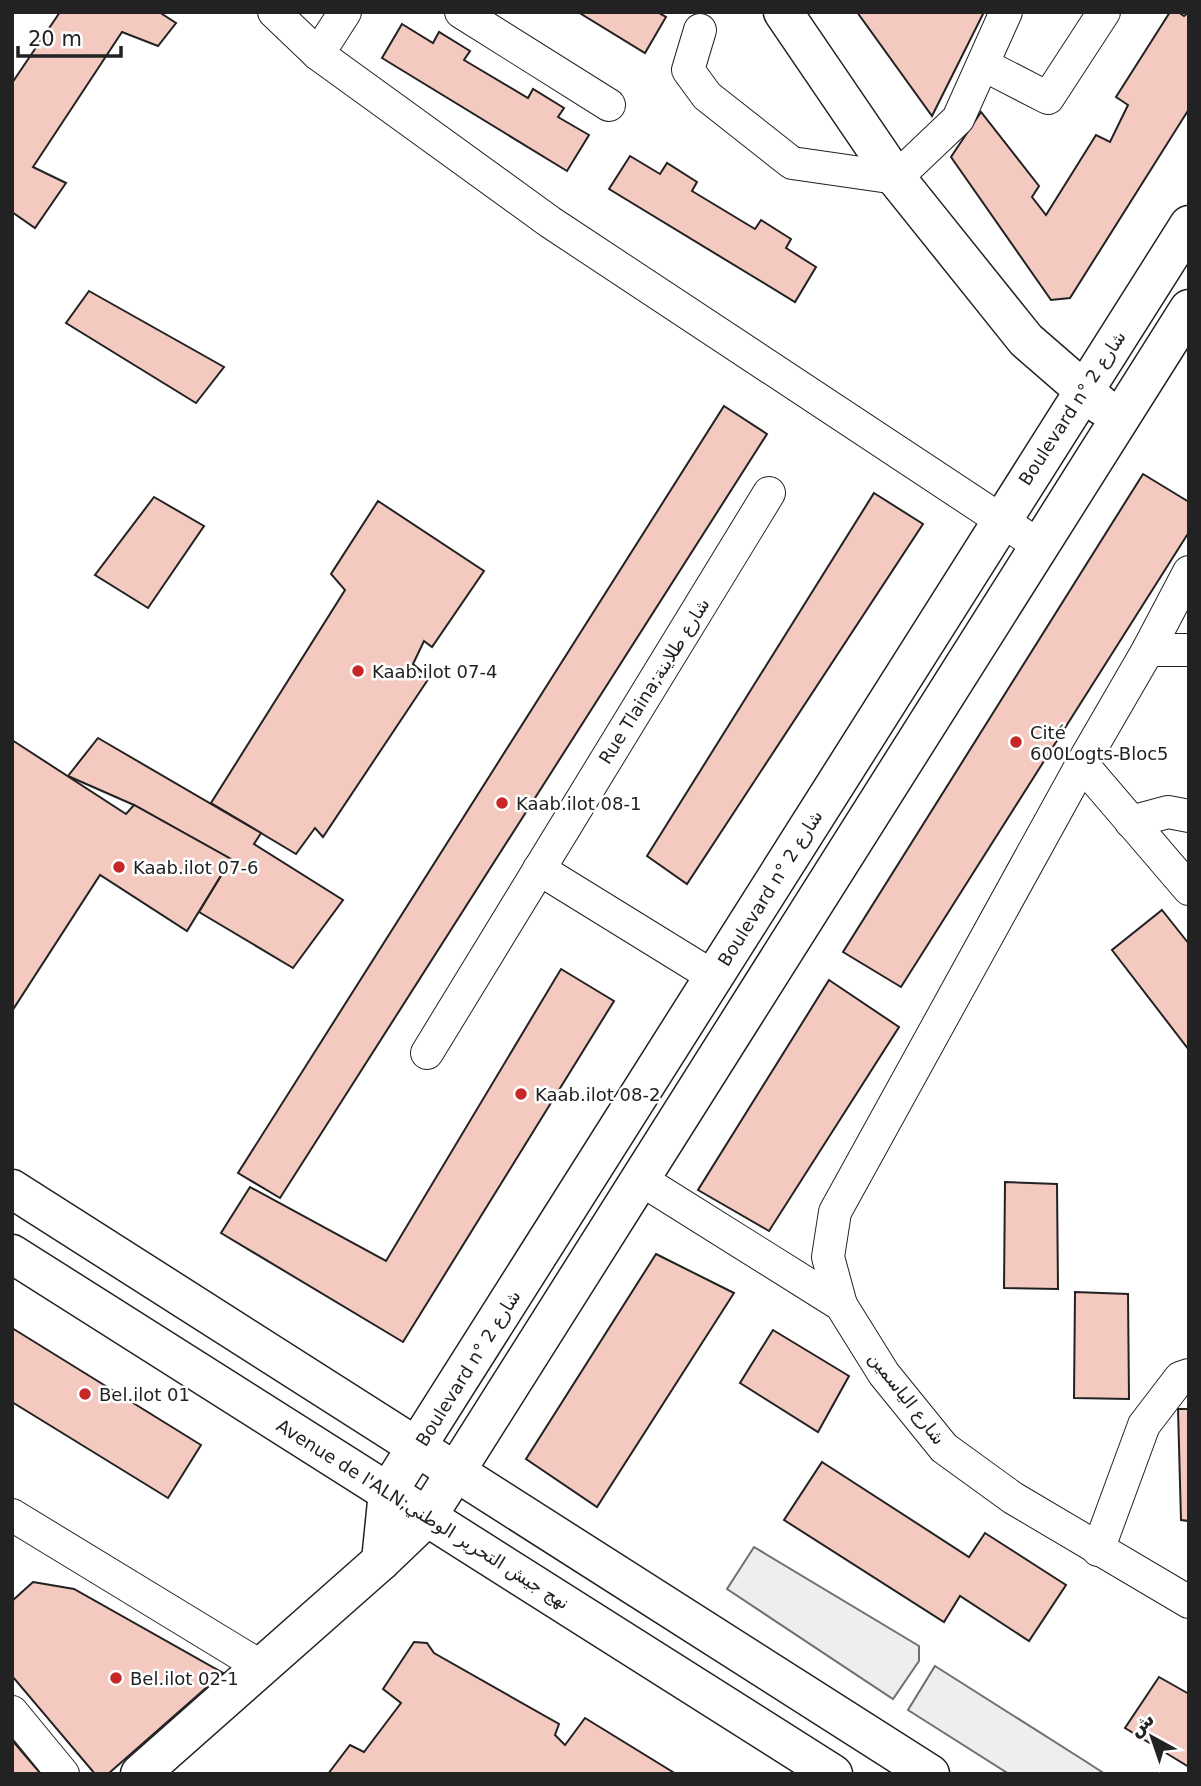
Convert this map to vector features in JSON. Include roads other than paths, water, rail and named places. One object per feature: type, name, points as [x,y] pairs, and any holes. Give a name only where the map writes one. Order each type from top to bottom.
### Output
[{"type":"main road","points":[[783,12],[896,178],[1026,340],[1082,391],[1119,419]]},
{"type":"main road","name":"Boulevard n° شارع 2","points":[[381,1561],[388,1492],[1189,225]]},
{"type":"main road","points":[[140,1774],[427,1517],[1189,309]]},
{"type":"main road","points":[[12,1189],[930,1774]]},
{"type":"main road","name":"Avenue de l'ALN;نهج جيش التحرير الوطني","points":[[12,1254],[833,1774]]},
{"type":"street","points":[[274,12],[318,54],[551,222],[1040,546]]},
{"type":"street","points":[[318,54],[345,12]]},
{"type":"street","points":[[461,12],[609,105]]},
{"type":"street","points":[[700,30],[688,70],[707,96],[792,163],[896,178],[958,119],[1006,12]]},
{"type":"street","points":[[984,65],[1048,98],[1104,12]]},
{"type":"street","name":"Rue Tlaina;شارع طلاينة","points":[[427,1053],[769,494]]},
{"type":"street","points":[[841,1305],[828,1257],[835,1212],[1189,572]]},
{"type":"street","points":[[1148,650],[1189,650]]},
{"type":"street","points":[[1082,764],[1189,889]]},
{"type":"street","points":[[1131,822],[1168,812],[1189,816]]},
{"type":"street","points":[[539,869],[714,977]]},
{"type":"street","name":"شارع الياسمين","points":[[640,1179],[841,1305],[884,1374],[944,1448],[1013,1498],[1189,1602]]},
{"type":"street","points":[[1098,1550],[1144,1425],[1180,1378],[1189,1375]]},
{"type":"street","points":[[19,1527],[260,1667]]},
{"type":"street","points":[[12,1712],[63,1774]]},
{"type":"place","name":"Kaab.ilot 07-4","points":[[358,671]]},
{"type":"place","name":"Cité 600Logts-Bloc5","points":[[1016,742]]},
{"type":"place","name":"Kaab.ilot 08-1","points":[[502,803]]},
{"type":"place","name":"Kaab.ilot 07-6","points":[[119,867]]},
{"type":"place","name":"Kaab.ilot 08-2","points":[[521,1094]]},
{"type":"place","name":"Bel.ilot 01","points":[[85,1394]]},
{"type":"place","name":"Bel.ilot 02-1","points":[[116,1678]]}]
